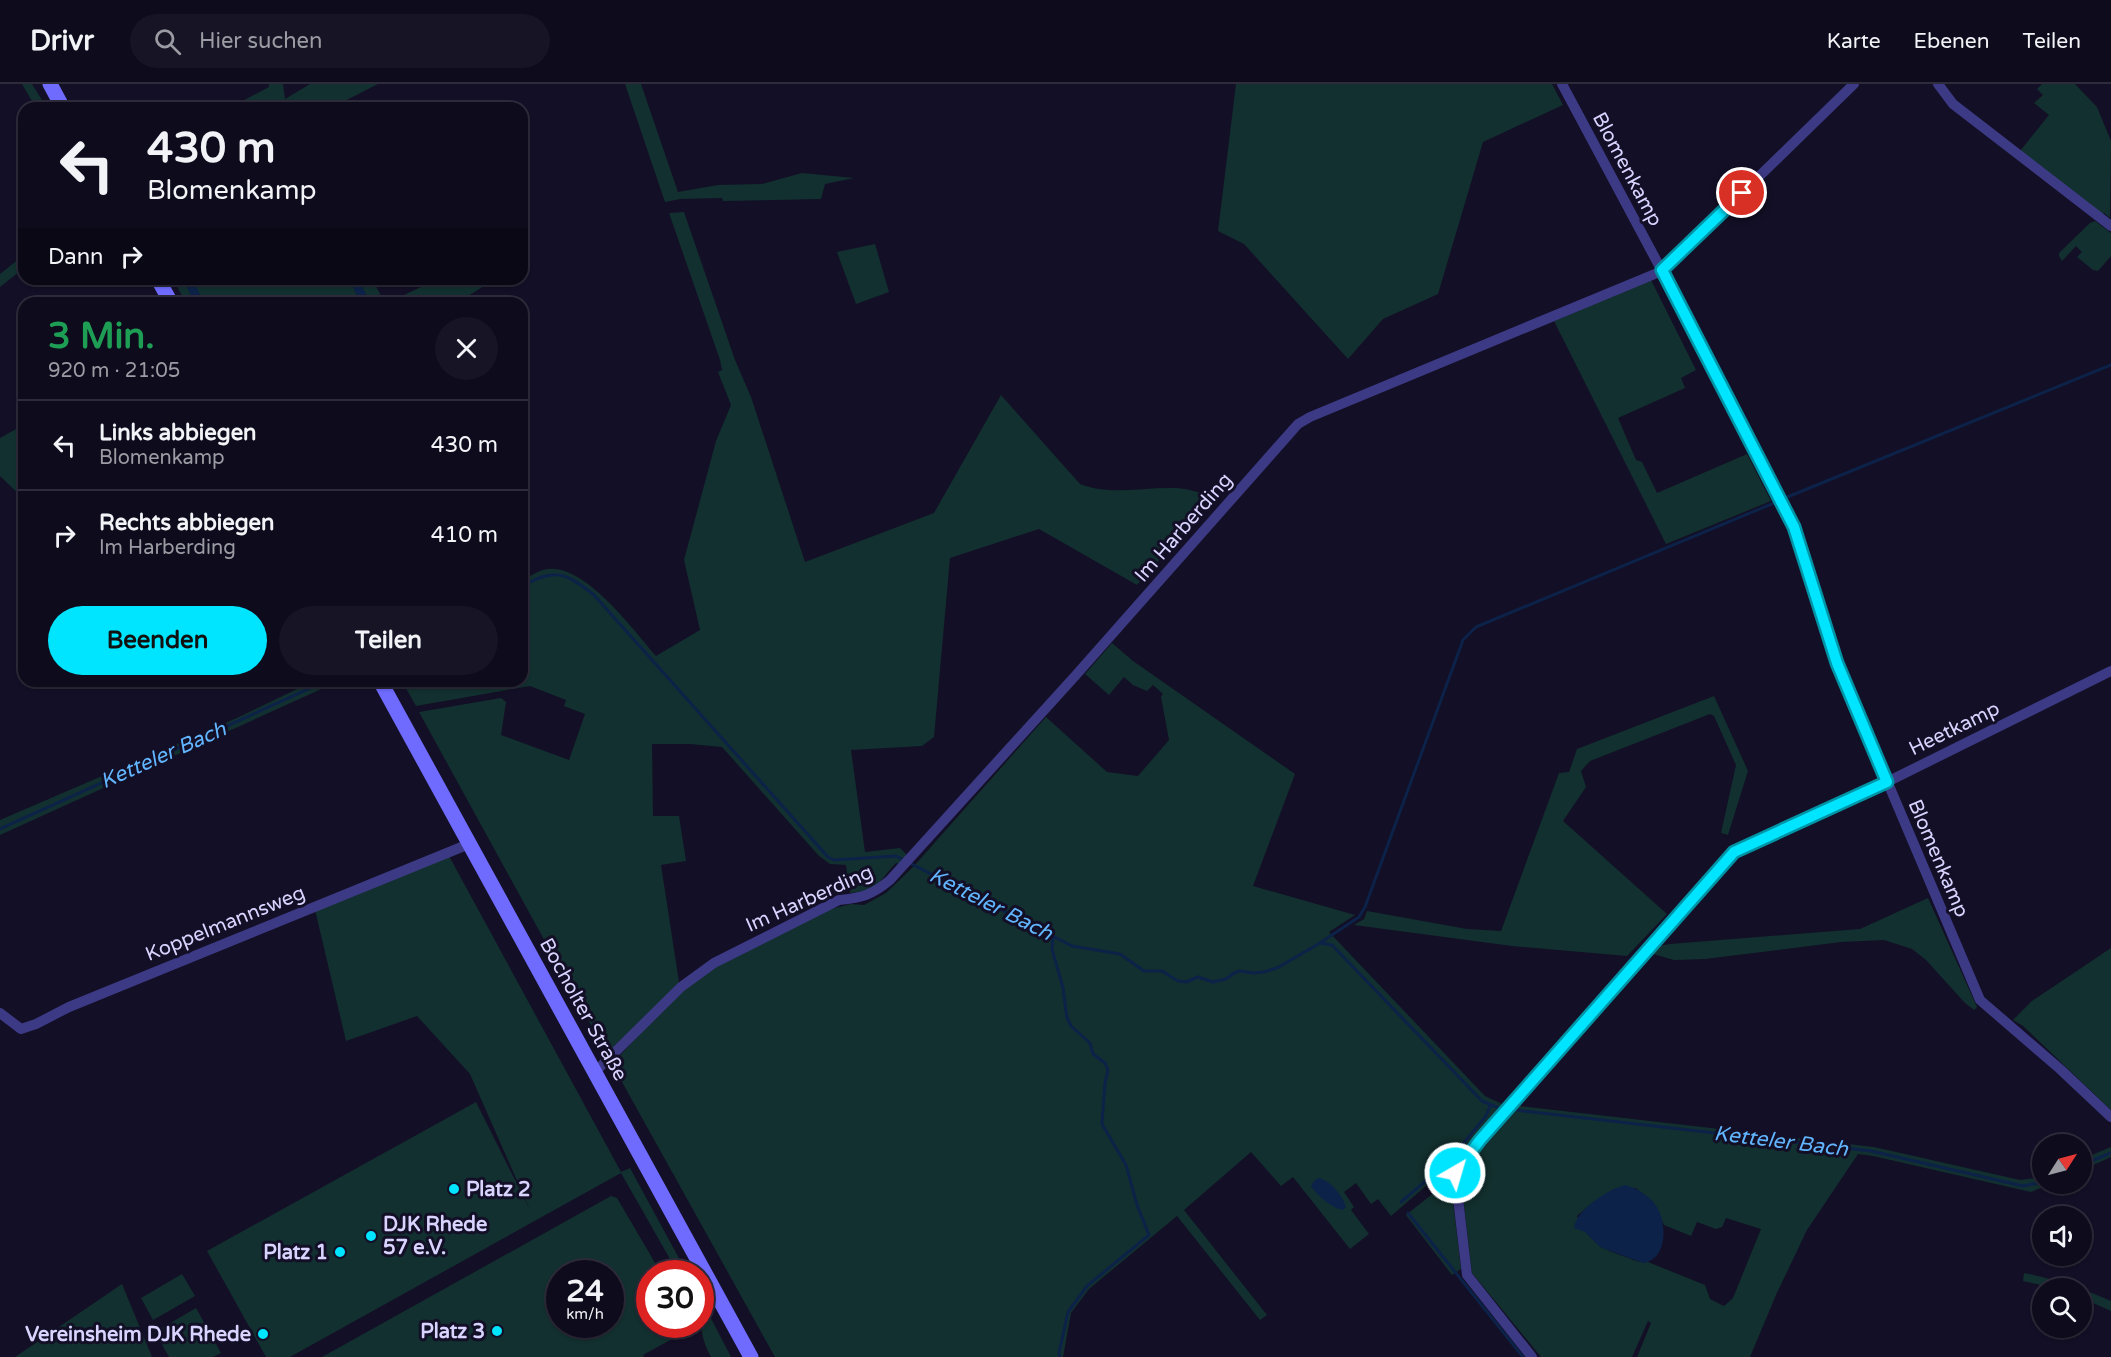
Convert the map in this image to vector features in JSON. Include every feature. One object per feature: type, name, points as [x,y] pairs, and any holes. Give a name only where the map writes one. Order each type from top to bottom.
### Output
[{"type":"main road","points":[[50,84],[60,102]]},
{"type":"main road","name":"Bocholter Straße","points":[[383,687],[751,1357]]},
{"type":"street","name":"Blomenkamp","points":[[1562,84],[1662,270],[1794,527],[1837,663],[1980,1000],[2060,1069],[2111,1117]]},
{"type":"street","name":"Im Harberding","points":[[595,1072],[681,987],[714,963],[839,900],[859,898],[875,892],[902,867],[1084,666],[1298,424],[1321,412],[1662,270],[1854,84]]},
{"type":"street","points":[[1938,84],[1953,104],[2111,226]]},
{"type":"street","name":"Heetkamp","points":[[1533,1357],[1467,1275],[1455,1173],[1480,1140],[1734,852],[1887,782],[2111,671]]},
{"type":"street","name":"Koppelmannsweg","points":[[0,1013],[21,1029],[36,1024],[69,1007],[469,844]]},
{"type":"green space","points":[[22,84],[32,84],[43,102],[32,102]]},
{"type":"green space","points":[[269,84],[283,84],[285,99],[310,84],[378,84],[343,102],[240,102],[269,87]]},
{"type":"green space","points":[[625,84],[641,84],[678,192],[718,185],[762,184],[802,173],[854,178],[825,184],[821,199],[723,201],[722,198],[680,199],[665,202]]},
{"type":"green space","points":[[1236,84],[1552,84],[1563,105],[1483,142],[1438,294],[1383,319],[1348,359],[1244,244],[1218,231]]},
{"type":"green space","points":[[2042,84],[2075,84],[2097,107],[2111,141],[2110,218],[2104,213],[2102,215],[2020,151],[2049,115],[2034,103],[2043,95],[2037,89]]},
{"type":"green space","points":[[684,212],[735,360],[751,397],[805,562],[934,513],[1001,395],[1080,484],[1103,490],[1179,488],[1216,497],[1137,585],[1039,529],[950,558],[934,737],[922,746],[851,750],[865,852],[900,848],[907,855],[899,864],[896,863],[878,884],[867,890],[850,893],[846,865],[830,864],[819,856],[722,747],[652,744],[653,816],[679,816],[686,861],[661,865],[679,982],[608,1056],[419,712],[501,698],[506,702],[501,735],[569,760],[585,714],[564,706],[566,700],[528,686],[528,577],[543,570],[558,569],[574,575],[590,586],[606,599],[656,656],[700,630],[684,560],[716,441],[731,405],[718,372],[722,370],[720,360],[669,213]]},
{"type":"green space","points":[[2095,221],[2111,233],[2111,256],[2098,271],[2093,270],[2077,257],[2082,252],[2076,246],[2062,261],[2059,253],[2090,223]]},
{"type":"green space","points":[[875,244],[889,292],[856,304],[837,252]]},
{"type":"green space","points":[[18,260],[18,273],[0,287],[0,274]]},
{"type":"green space","points":[[1651,280],[1696,370],[1681,378],[1685,388],[1618,418],[1636,460],[1642,462],[1657,493],[1747,454],[1771,501],[1666,544],[1554,321]]},
{"type":"green space","points":[[176,285],[186,285],[192,297],[183,297]]},
{"type":"green space","points":[[195,285],[352,285],[358,297],[201,297]]},
{"type":"green space","points":[[361,285],[375,285],[382,297],[367,297]]},
{"type":"green space","points":[[425,285],[486,285],[466,297],[400,297]]},
{"type":"green space","points":[[18,428],[18,493],[0,476],[0,438]]},
{"type":"green space","points":[[1112,643],[1133,661],[1295,774],[1253,886],[1355,915],[1329,932],[1485,1096],[1502,1104],[1449,1166],[1391,1216],[1378,1199],[1371,1204],[1356,1183],[1344,1192],[1354,1207],[1351,1210],[1369,1234],[1350,1249],[1293,1177],[1281,1186],[1251,1152],[1184,1210],[1267,1315],[1260,1320],[1177,1216],[1089,1289],[1071,1313],[1063,1357],[775,1357],[612,1064],[667,1005],[708,971],[819,912],[851,904],[864,905],[886,893],[914,866],[1046,717],[1107,772],[1138,776],[1169,740],[1161,697],[1163,694],[1153,685],[1147,691],[1133,685],[1124,677],[1109,695],[1085,674]]},
{"type":"green space","points":[[302,687],[326,687],[0,835],[0,820],[239,717]]},
{"type":"green space","points":[[405,687],[524,687],[416,706]]},
{"type":"green space","points":[[1714,696],[1748,771],[1728,835],[1721,833],[1736,765],[1714,716],[1710,714],[1590,761],[1581,771],[1586,787],[1563,821],[1667,914],[1627,956],[1512,946],[1354,925],[1364,919],[1367,911],[1467,929],[1501,931],[1559,773],[1569,772],[1577,749]]},
{"type":"green space","points":[[449,856],[621,1172],[630,1168],[680,1260],[671,1260],[621,1173],[290,1357],[266,1357],[207,1251],[476,1102],[530,1210],[470,1074],[417,1016],[346,1041],[315,911]]},
{"type":"green space","points":[[1928,898],[1977,1007],[1974,1010],[1926,960],[1912,949],[1884,940],[1841,942],[1705,959],[1674,960],[1653,954],[1658,946],[1670,944],[1860,929]]},
{"type":"green space","points":[[2111,948],[2111,1110],[2023,1026],[2013,1020],[2032,1001]]},
{"type":"green space","points":[[1520,1106],[1874,1147],[2020,1180],[2032,1178],[2032,1192],[1858,1154],[1807,1230],[1750,1357],[1637,1357],[1651,1323],[1648,1321],[1632,1357],[1541,1357],[1472,1273],[1461,1180],[1464,1170]],"holes":[[[1636,1188],[1656,1206],[1664,1225],[1691,1236],[1697,1222],[1716,1229],[1722,1227],[1726,1218],[1761,1229],[1733,1298],[1724,1306],[1710,1299],[1705,1285],[1648,1262],[1636,1261],[1597,1244],[1577,1216],[1614,1189]]]},
{"type":"green space","points":[[2111,1147],[2111,1157],[2092,1166],[2092,1155]]},
{"type":"green space","points":[[1446,1183],[1451,1185],[1461,1269],[1452,1275],[1406,1215]]},
{"type":"green space","points":[[611,1196],[617,1198],[653,1260],[636,1260],[636,1338],[674,1338],[643,1355],[644,1357],[322,1357]]},
{"type":"green space","points":[[2024,1273],[2047,1278],[2032,1278],[2032,1283],[2023,1281]]},
{"type":"green space","points":[[182,1274],[195,1296],[153,1320],[141,1298]]},
{"type":"green space","points":[[122,1284],[152,1357],[15,1357]]},
{"type":"green space","points":[[2092,1293],[2111,1301],[2111,1311],[2092,1302]]},
{"type":"green space","points":[[196,1308],[221,1353],[213,1357],[169,1357],[155,1332]]},
{"type":"green space","points":[[714,1324],[731,1357],[711,1357],[704,1338],[714,1338]]},
{"type":"water","points":[[186,285],[195,285],[201,297],[192,297]]},
{"type":"water","points":[[352,285],[361,285],[367,297],[358,297]]},
{"type":"water","points":[[1319,1178],[1332,1185],[1339,1193],[1346,1207],[1343,1210],[1330,1204],[1311,1186]]},
{"type":"water","points":[[1626,1185],[1651,1199],[1663,1222],[1661,1248],[1651,1260],[1643,1263],[1600,1247],[1585,1232],[1574,1228],[1581,1214],[1594,1201],[1611,1190]]},
{"type":"waterway","points":[[1785,498],[2111,365]]},
{"type":"waterway","points":[[1320,943],[1359,917],[1365,907],[1463,640],[1476,627],[1774,503]]},
{"type":"waterway","name":"Ketteler Bach","points":[[528,583],[543,577],[560,575],[575,581],[594,595],[828,857],[834,860],[896,856],[1072,946],[1120,954],[1144,971],[1162,971],[1178,981],[1186,982],[1198,977],[1213,982],[1226,979],[1240,971],[1264,972],[1277,968],[1320,943],[1332,945],[1482,1101],[1499,1108]]},
{"type":"waterway","name":"Ketteler Bach","points":[[0,829],[313,687]]},
{"type":"waterway","points":[[1053,937],[1052,949],[1063,988],[1067,1018],[1071,1026],[1090,1043],[1093,1054],[1105,1063],[1108,1070],[1102,1124],[1126,1165],[1137,1205],[1149,1235],[1087,1286],[1068,1312],[1060,1357]]},
{"type":"waterway","points":[[1401,1202],[1447,1163],[1486,1116],[1490,1106]]},
{"type":"waterway","name":"Ketteler Bach","points":[[1516,1110],[1871,1151],[2023,1186],[2032,1184]]},
{"type":"waterway","name":"Ketteler Bach","points":[[2092,1161],[2111,1153]]},
{"type":"waterway","points":[[1408,1213],[1523,1357]]},
{"type":"place","name":"Platz 2","points":[[454,1189]]},
{"type":"place","name":"DJK Rhede 57 e.V.","points":[[371,1236]]},
{"type":"place","name":"Platz 1","points":[[340,1252]]},
{"type":"place","name":"Platz 3","points":[[497,1331]]},
{"type":"place","name":"Vereinsheim DJK Rhede","points":[[263,1334]]},
{"type":"route","points":[[1455,1173],[1480,1140],[1734,852],[1887,782],[1837,663],[1794,527],[1662,270],[1742,193]]}]
